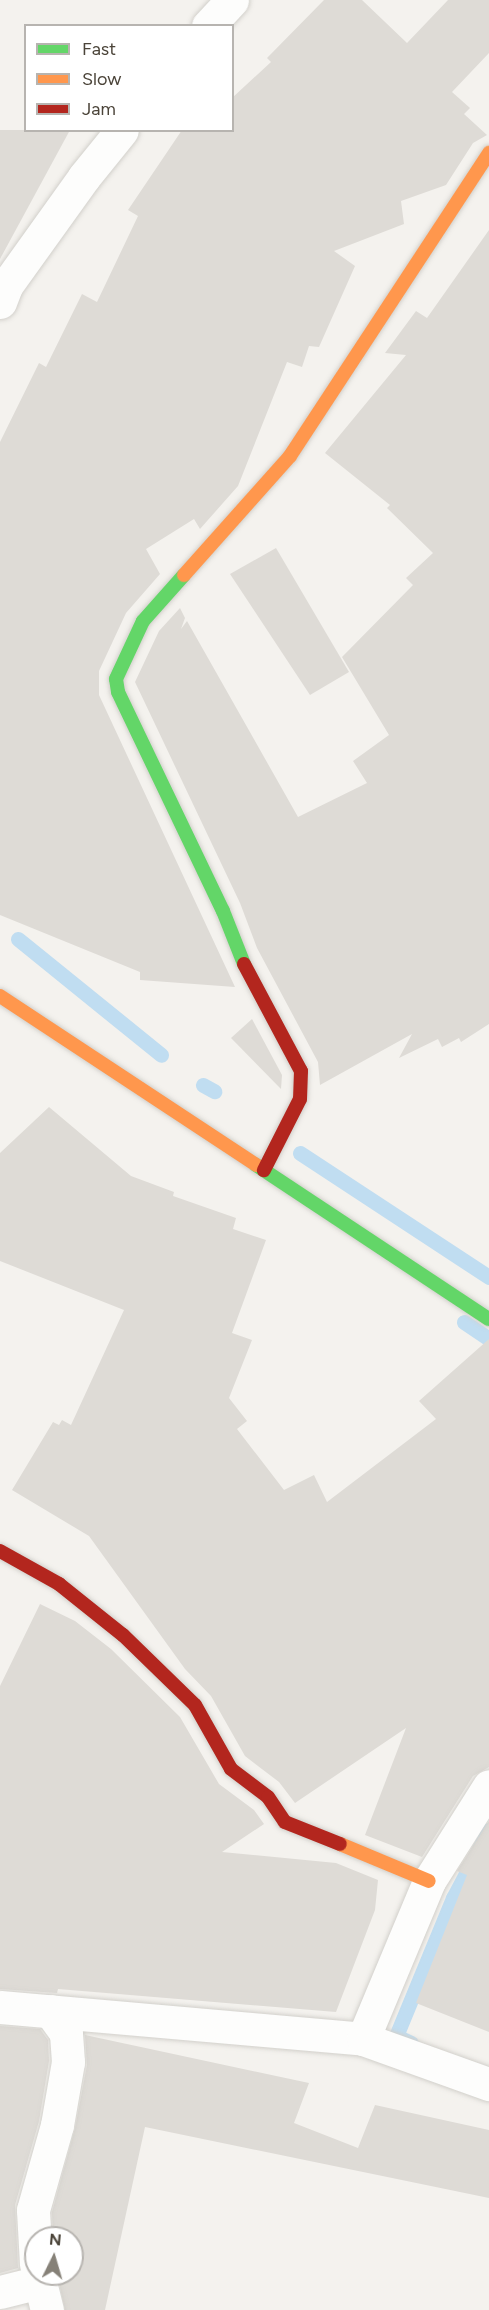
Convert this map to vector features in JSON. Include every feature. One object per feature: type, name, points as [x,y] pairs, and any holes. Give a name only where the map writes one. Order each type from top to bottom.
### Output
[{"type":"street","points":[[210,24],[231,0]]},
{"type":"street","points":[[2,290],[120,132]]},
{"type":"street","points":[[264,1170],[300,1099],[300,1071],[259,996],[118,692],[116,679],[143,621],[290,456],[489,153]]},
{"type":"street","points":[[0,996],[489,1319]]},
{"type":"street","points":[[0,1551],[59,1584],[123,1635],[195,1705],[231,1769],[268,1797],[285,1822],[429,1881]]},
{"type":"street","points":[[363,2039],[429,1881],[489,1786]]},
{"type":"street","points":[[0,2007],[363,2039],[489,2084]]},
{"type":"street","points":[[35,2226],[33,2210],[57,2125],[68,2062],[66,2033],[50,2012]]},
{"type":"street","points":[[0,2292],[27,2286]]},
{"type":"building","points":[[324,0],[362,0],[407,43],[448,0],[489,0],[489,53],[452,92],[470,108],[464,114],[487,135],[473,143],[446,185],[401,201],[404,224],[334,251],[355,266],[319,347],[309,346],[302,367],[287,362],[238,486],[200,529],[194,519],[146,549],[160,574],[126,613],[99,671],[99,695],[235,987],[140,980],[140,972],[0,915],[0,442],[39,363],[46,367],[82,294],[97,302],[138,216],[128,210],[181,132],[234,132],[234,96],[271,62],[267,58]]},
{"type":"building","points":[[0,130],[69,132],[0,259]]},
{"type":"building","points":[[489,230],[489,1024],[461,1042],[459,1038],[442,1047],[438,1039],[399,1058],[412,1034],[320,1085],[318,1062],[257,948],[240,903],[135,682],[159,631],[180,608],[185,618],[181,629],[187,621],[298,817],[367,783],[353,761],[389,735],[342,657],[413,585],[406,578],[433,553],[387,508],[390,505],[325,453],[406,355],[385,353],[416,311],[427,318]]},
{"type":"building","points":[[276,548],[349,672],[310,695],[230,574]]},
{"type":"building","points":[[252,1019],[282,1075],[281,1089],[231,1038]]},
{"type":"building","points":[[49,1107],[131,1176],[174,1192],[173,1196],[236,1218],[233,1229],[266,1240],[232,1333],[252,1340],[229,1398],[247,1421],[237,1429],[284,1490],[314,1475],[327,1502],[436,1419],[419,1401],[489,1339],[489,1767],[473,1776],[422,1857],[365,1835],[406,1728],[295,1803],[279,1782],[245,1756],[211,1696],[185,1669],[89,1536],[12,1490],[53,1422],[59,1425],[62,1420],[71,1425],[124,1310],[0,1261],[0,1153]]},
{"type":"building","points":[[40,1604],[75,1621],[111,1649],[180,1717],[219,1784],[254,1810],[264,1824],[222,1852],[336,1863],[378,1880],[375,1910],[336,2012],[58,1989],[57,1993],[0,1989],[0,1686]]},
{"type":"building","points":[[489,1821],[489,2032],[416,2003],[467,1875],[457,1871]]},
{"type":"building","points":[[0,2026],[40,2029],[48,2040],[49,2061],[39,2121],[15,2205],[18,2268],[0,2273]]},
{"type":"building","points":[[85,2035],[309,2083],[294,2123],[358,2148],[375,2105],[489,2130],[489,2198],[145,2127],[105,2310],[65,2310],[60,2286],[84,2286],[84,2226],[53,2226],[52,2212],[75,2128],[87,2065]]},
{"type":"waterway","points":[[18,939],[161,1055]]},
{"type":"waterway","points":[[203,1085],[214,1091]]},
{"type":"waterway","points":[[300,1153],[489,1277]]},
{"type":"waterway","points":[[464,1322],[489,1339]]},
{"type":"waterway","points":[[411,2043],[396,2036],[453,1898],[489,1830]]},
{"type":"traffic: fast","points":[[184,575],[143,621],[116,679],[118,692],[223,911],[244,964]]},
{"type":"traffic: fast","points":[[256,1165],[489,1319]]},
{"type":"traffic: slow","points":[[184,575],[290,456],[489,153]]},
{"type":"traffic: slow","points":[[0,996],[256,1165]]},
{"type":"traffic: slow","points":[[340,1844],[429,1881]]},
{"type":"traffic: jam","points":[[244,964],[301,1071],[300,1099],[264,1170]]},
{"type":"traffic: jam","points":[[0,1551],[59,1584],[123,1635],[195,1705],[231,1769],[268,1797],[285,1822],[340,1844]]}]
